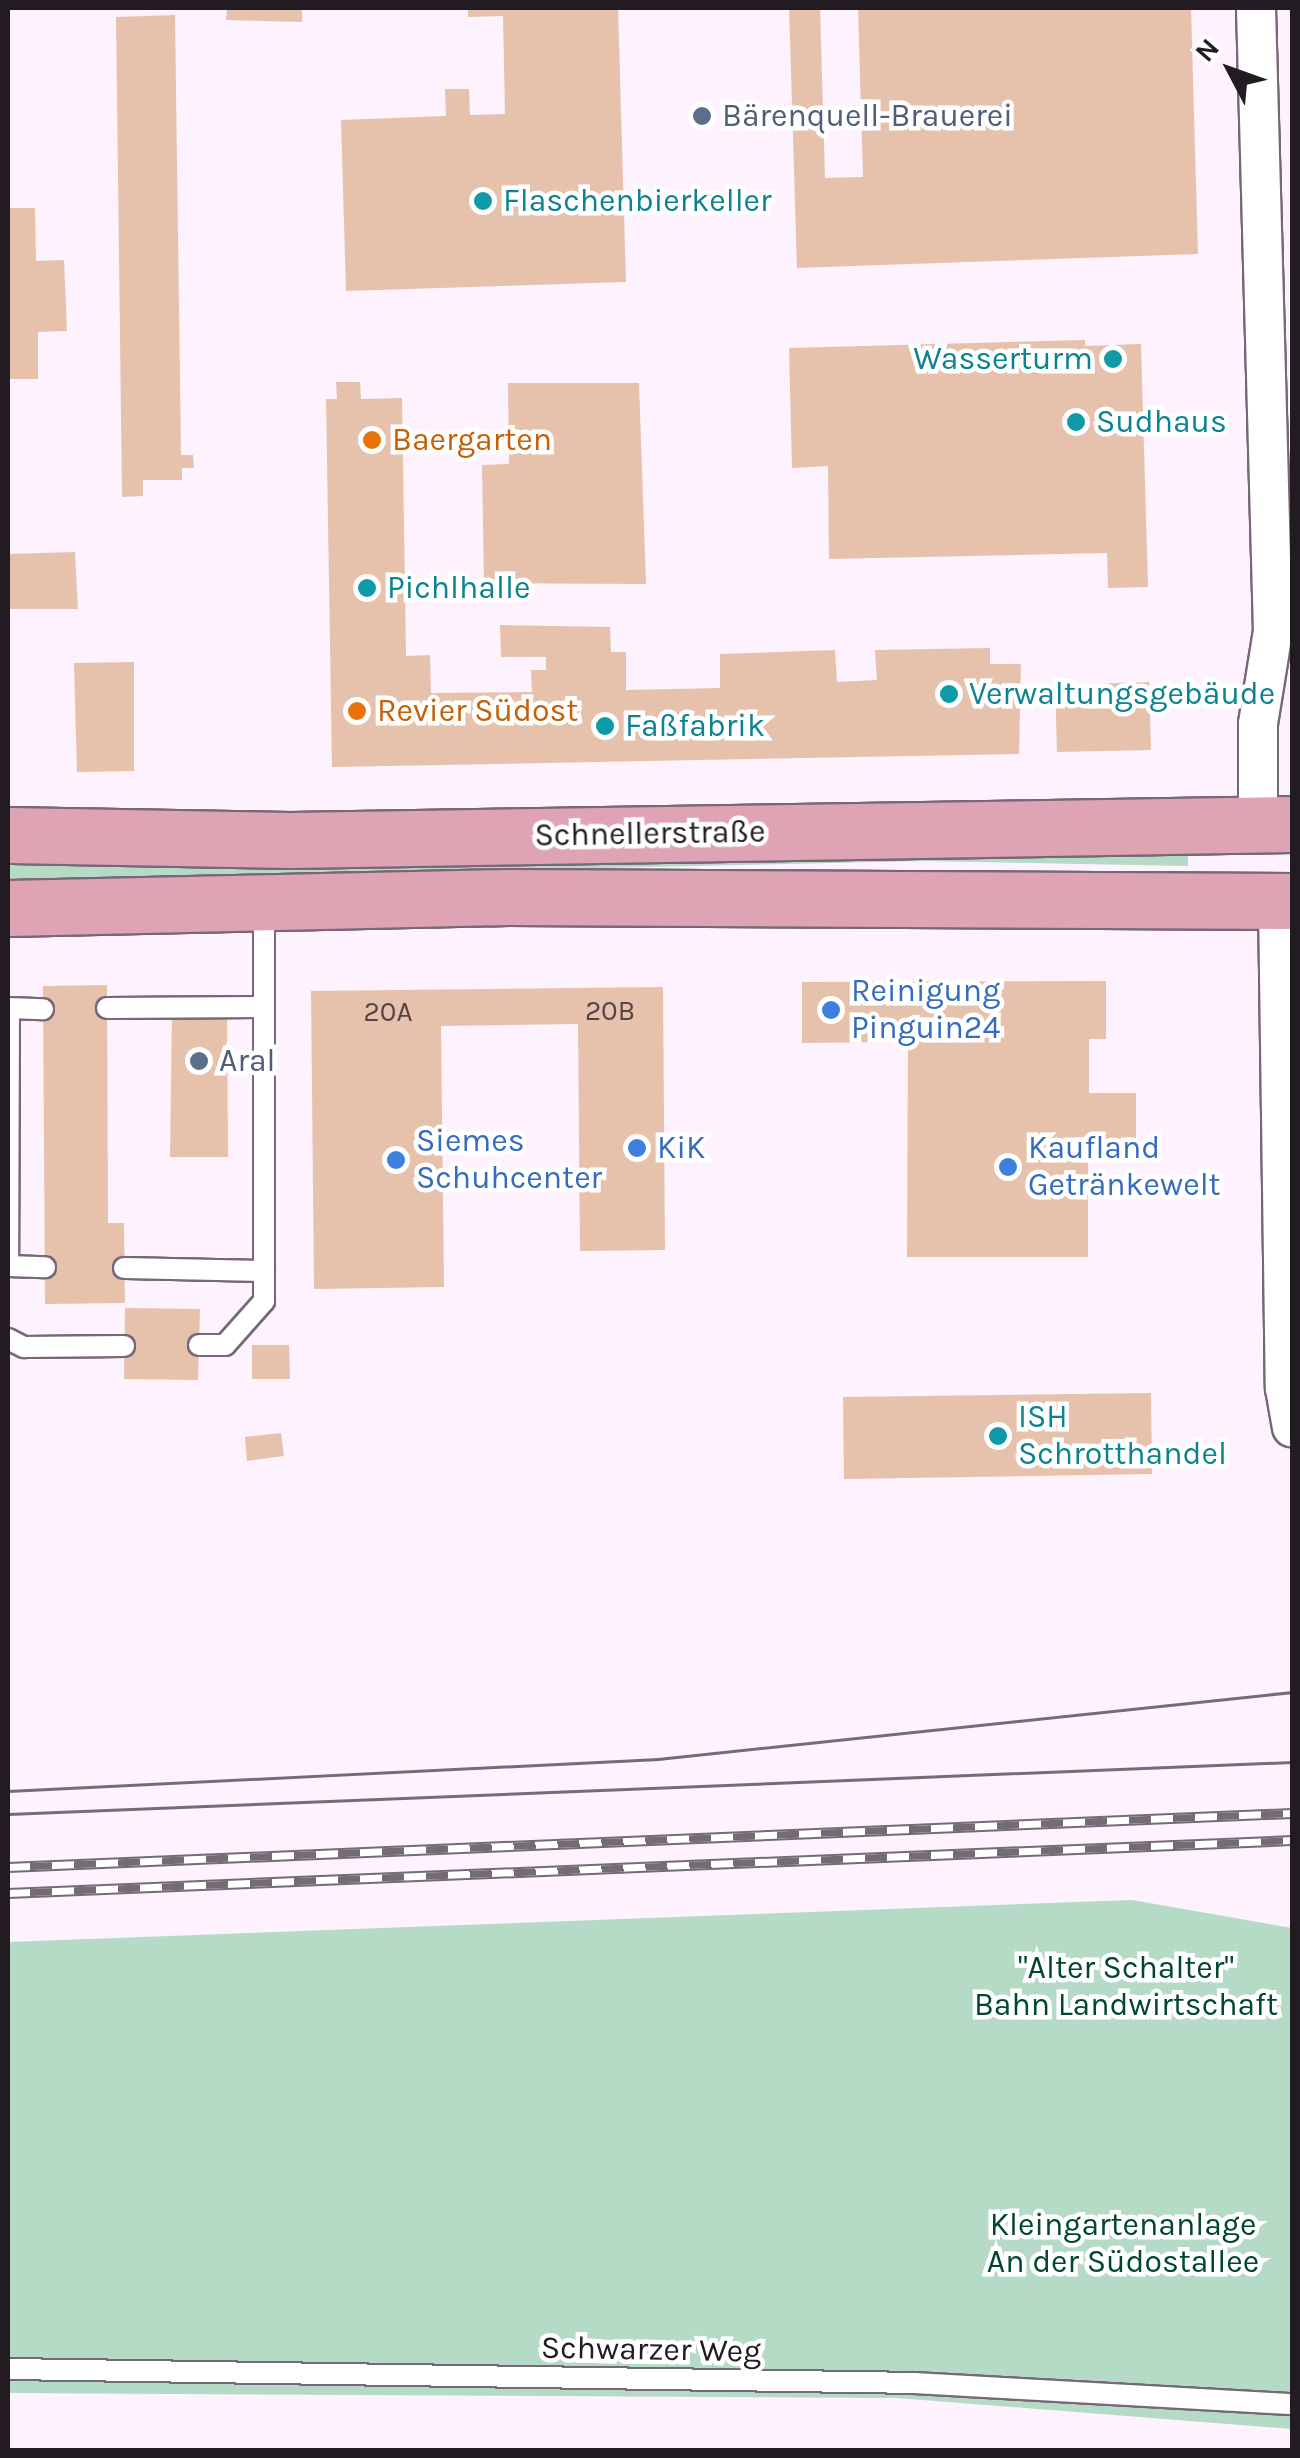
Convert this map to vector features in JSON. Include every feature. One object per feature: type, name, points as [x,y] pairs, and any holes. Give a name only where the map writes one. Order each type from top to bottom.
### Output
[{"type":"main road","name":"Schnellerstraße","points":[[8,835],[1283,862]]},
{"type":"main road","name":"Schnellerstraße","points":[[8,908],[772,896],[1283,862]]},
{"type":"street","points":[[1256,8],[1278,310],[1273,631],[1258,724],[1283,862],[1285,1388],[1292,1427]]},
{"type":"street","points":[[1273,631],[1292,691]]},
{"type":"lane","points":[[200,1346],[225,1345],[264,1301],[264,901]]},
{"type":"lane","points":[[107,1008],[262,1007]]},
{"type":"lane","points":[[43,1008],[8,1009],[8,1266],[45,1266]]},
{"type":"lane","points":[[124,1268],[264,1271]]},
{"type":"lane","points":[[8,1340],[24,1346],[124,1346]]},
{"type":"lane","name":"Schwarzer Weg","points":[[8,2370],[915,2383],[1292,2404]]},
{"type":"green space","points":[[1188,844],[1188,866],[923,861],[8,881],[8,866]]},
{"type":"green space","name":"Kleingartenanlage An der Südostallee","points":[[1132,1900],[1292,1928],[1292,2429],[897,2398],[8,2393],[8,1942]]},
{"type":"building","points":[[227,8],[302,8],[302,22],[226,20]]},
{"type":"building","name":"Flaschenbierkeller","points":[[468,8],[618,8],[626,282],[346,291],[341,120],[446,116],[445,89],[469,89],[470,115],[505,114],[503,16],[468,17]]},
{"type":"building","points":[[789,8],[820,8],[825,178],[863,177],[858,8],[1191,8],[1198,254],[797,268]]},
{"type":"building","points":[[175,15],[181,455],[193,455],[194,468],[182,468],[182,480],[143,480],[143,496],[122,497],[116,17]]},
{"type":"building","points":[[8,208],[35,208],[36,261],[64,260],[67,331],[38,332],[38,379],[8,379]]},
{"type":"building","points":[[1085,340],[1085,346],[1141,344],[1148,587],[1108,588],[1107,553],[829,559],[828,466],[792,468],[789,348]]},
{"type":"building","points":[[336,382],[360,382],[361,399],[402,398],[406,656],[430,655],[431,693],[532,692],[531,670],[546,670],[546,657],[501,657],[500,625],[610,627],[611,652],[626,652],[626,690],[720,688],[720,654],[835,650],[837,682],[877,680],[875,650],[990,648],[990,664],[1021,664],[1019,754],[332,767],[326,399],[337,399]]},
{"type":"building","points":[[508,383],[639,383],[646,584],[484,583],[482,465],[509,464]]},
{"type":"building","points":[[75,552],[78,609],[8,609],[8,554]]},
{"type":"building","points":[[134,662],[134,771],[77,772],[74,663]]},
{"type":"building","points":[[1149,682],[1151,750],[1057,752],[1055,685]]},
{"type":"building","points":[[1106,981],[1106,1039],[1089,1039],[1089,1093],[1136,1093],[1136,1139],[1088,1140],[1088,1257],[907,1257],[908,1042],[802,1043],[802,982]]},
{"type":"building","points":[[107,985],[108,1223],[124,1223],[125,1303],[45,1304],[43,986]]},
{"type":"building","points":[[663,987],[665,1250],[580,1251],[578,1024],[441,1026],[444,1287],[314,1289],[311,991]]},
{"type":"building","name":"Aral","points":[[172,1013],[227,1013],[228,1157],[170,1157]]},
{"type":"building","points":[[125,1308],[200,1309],[198,1380],[124,1379]]},
{"type":"building","points":[[252,1345],[289,1345],[290,1379],[252,1379]]},
{"type":"building","name":"ISH Schrotthandel","points":[[1151,1393],[1152,1474],[844,1479],[843,1397]]},
{"type":"building","points":[[281,1433],[284,1456],[247,1461],[245,1437]]},
{"type":"tram line","points":[[8,1791],[658,1759],[1292,1692]]},
{"type":"tram line","points":[[8,1814],[1292,1762]]},
{"type":"railway","points":[[8,1867],[1292,1813]]},
{"type":"railway","points":[[8,1893],[1292,1840]]},
{"type":"place","name":"Bärenquell-Brauerei","points":[[702,116]]},
{"type":"place","name":"Flaschenbierkeller","points":[[483,201]]},
{"type":"place","name":"Wasserturm","points":[[1113,359]]},
{"type":"place","name":"Sudhaus","points":[[1076,422]]},
{"type":"place","name":"Baergarten","points":[[372,440]]},
{"type":"place","name":"Pichlhalle","points":[[367,588]]},
{"type":"place","name":"Verwaltungsgebäude","points":[[949,694]]},
{"type":"place","name":"Revier Südost","points":[[357,711]]},
{"type":"place","name":"Faßfabrik","points":[[605,726]]},
{"type":"place","name":"Reinigung Pinguin24","points":[[831,1010]]},
{"type":"place","name":"Aral","points":[[199,1061]]},
{"type":"place","name":"KiK","points":[[637,1148]]},
{"type":"place","name":"Siemes Schuhcenter","points":[[396,1160]]},
{"type":"place","name":"Kaufland Getränkewelt","points":[[1008,1167]]},
{"type":"place","name":"ISH Schrotthandel","points":[[998,1436]]},
{"type":"park label","name":"\"Alter Schalter\" Bahn Landwirtschaft","points":[[1126,1988]]}]
